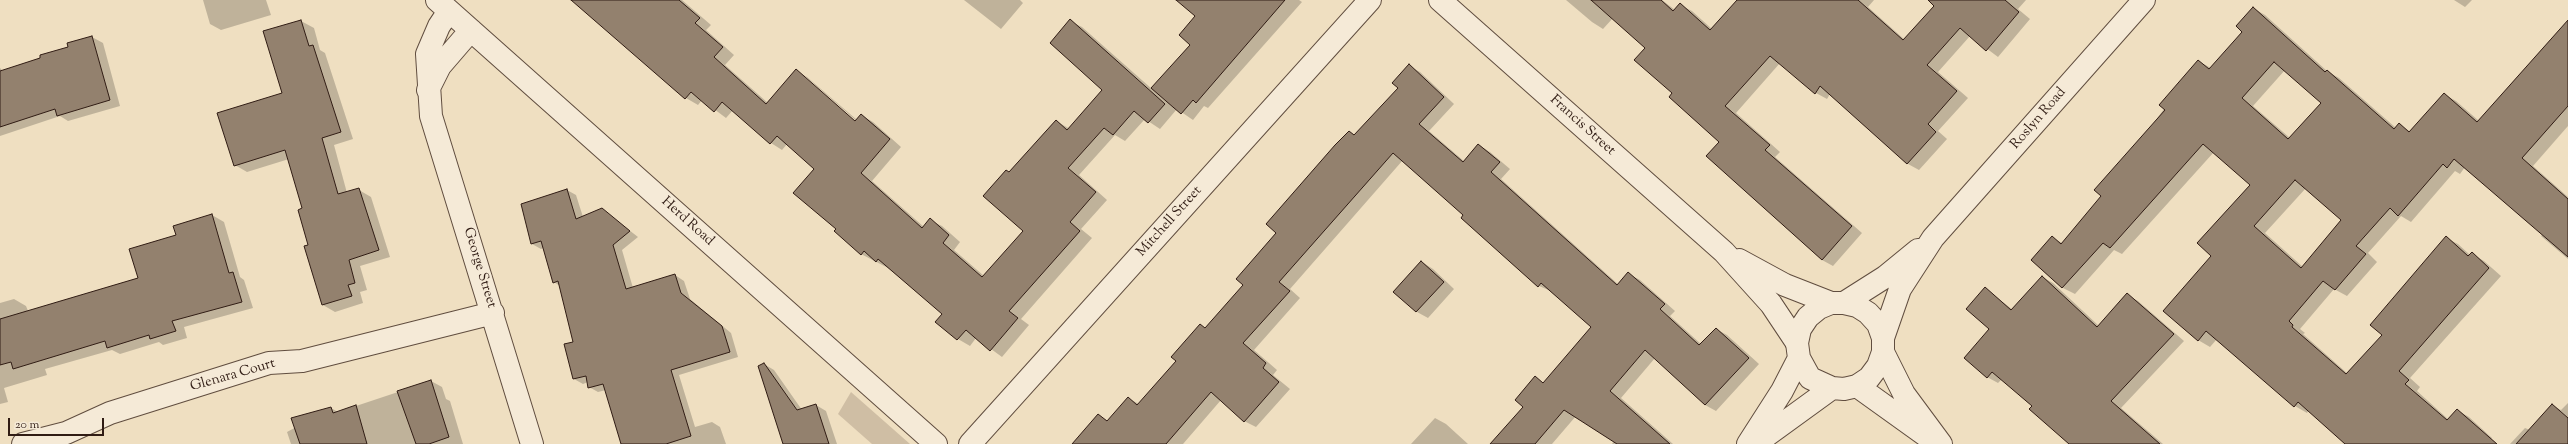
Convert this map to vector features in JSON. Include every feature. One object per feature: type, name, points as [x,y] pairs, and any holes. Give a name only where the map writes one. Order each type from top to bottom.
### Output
[{"type":"street","name":"Mitchell Street","points":[[970,444],[1370,0]]},
{"type":"street","name":"Francis Street","points":[[1440,0],[1724,252],[1771,304],[1798,350]]},
{"type":"street","name":"Roslyn Road","points":[[1857,386],[1869,378],[1878,366],[1900,290],[1934,238],[2144,0]]},
{"type":"street","name":"Herd Road","points":[[443,5],[936,444]]},
{"type":"street","name":"George Street","points":[[443,5],[439,26],[427,54],[428,92],[431,116],[493,313],[532,444]]},
{"type":"street","points":[[428,92],[440,66],[471,30]]},
{"type":"street","name":"Roslyn Road","points":[[1748,444],[1782,391],[1798,350],[1800,329],[1808,317],[1819,308],[1837,303],[1885,277],[1934,238]]},
{"type":"street","name":"Francis Street","points":[[1724,252],[1785,286],[1837,303]]},
{"type":"street","points":[[1837,303],[1857,306],[1868,313],[1878,324],[1883,345],[1904,394],[1941,444]]},
{"type":"street","name":"Glenara Court","points":[[23,444],[66,433],[110,413],[269,363],[302,361],[493,313]]},
{"type":"street","points":[[1798,350],[1810,378],[1832,388],[1844,389],[1857,386],[1937,444]]},
{"type":"street","points":[[1755,444],[1832,388]]},
{"type":"shaded area","points":[[851,392],[910,444],[872,444],[838,414]]},
{"type":"building","points":[[571,0],[679,0],[700,18],[695,23],[723,47],[714,57],[766,104],[796,69],[855,121],[861,114],[890,139],[861,173],[922,228],[930,218],[949,235],[943,243],[982,277],[1023,231],[983,196],[1006,170],[1009,172],[1056,120],[1067,130],[1102,90],[1050,43],[1070,19],[1165,104],[1148,123],[1134,111],[1113,135],[1104,128],[1068,168],[1096,192],[1070,222],[1080,231],[1009,311],[1018,318],[990,351],[966,330],[957,340],[935,322],[942,314],[878,259],[876,262],[864,251],[861,255],[834,231],[836,229],[793,193],[814,169],[777,136],[770,144],[722,102],[714,112],[691,92],[685,99]]},
{"type":"building","points":[[1176,0],[1285,0],[1196,103],[1193,100],[1181,114],[1151,88],[1190,45],[1179,35],[1195,16]]},
{"type":"building","points":[[1591,0],[1661,0],[1673,11],[1680,3],[1710,30],[1737,0],[1858,0],[1903,40],[1934,6],[1928,0],[2005,0],[2019,12],[1986,51],[1960,28],[1927,65],[1957,91],[1928,124],[1936,132],[1907,164],[1820,86],[1815,94],[1770,56],[1725,106],[1770,145],[1765,150],[1852,226],[1822,260],[1706,156],[1719,142],[1669,97],[1672,93],[1634,60],[1645,48]]},
{"type":"building","points":[[2253,7],[2325,72],[2327,70],[2394,129],[2399,123],[2409,132],[2444,93],[2477,122],[2568,20],[2568,106],[2522,158],[2568,199],[2568,257],[2454,159],[2447,168],[2443,164],[2398,216],[2390,208],[2356,246],[2366,254],[2335,290],[2323,281],[2289,321],[2293,325],[2292,327],[2346,374],[2382,335],[2370,325],[2446,236],[2468,256],[2472,252],[2489,268],[2399,371],[2409,380],[2405,384],[2447,420],[2457,409],[2497,444],[2345,444],[2298,402],[2294,407],[2206,331],[2198,341],[2163,311],[2211,256],[2197,243],[2250,185],[2203,144],[2110,248],[2103,243],[2062,288],[2031,260],[2052,236],[2061,244],[2101,196],[2094,190],[2165,110],[2159,105],[2198,60],[2209,69],[2242,32],[2236,26]],"holes":[[[2274,62],[2321,103],[2288,139],[2242,98]],[[2295,180],[2341,220],[2301,268],[2254,226]]]},
{"type":"building","points":[[301,20],[309,46],[313,45],[341,132],[322,138],[338,194],[359,188],[379,250],[349,260],[355,283],[348,285],[352,296],[322,305],[304,246],[308,245],[298,210],[302,208],[285,150],[234,166],[217,113],[282,93],[263,31]]},
{"type":"building","points":[[92,36],[110,100],[57,116],[55,109],[0,127],[0,71],[40,58],[40,55],[68,47],[67,43]]},
{"type":"building","points":[[1409,64],[1444,97],[1419,124],[1463,162],[1478,144],[1500,162],[1491,172],[1617,285],[1628,272],[1665,304],[1660,309],[1699,345],[1716,328],[1749,358],[1705,405],[1645,350],[1610,391],[1670,444],[1617,444],[1564,410],[1535,444],[1490,444],[1523,407],[1515,400],[1535,376],[1543,383],[1591,327],[1541,283],[1538,287],[1461,218],[1463,215],[1393,153],[1279,282],[1290,291],[1243,343],[1266,363],[1263,368],[1279,382],[1244,422],[1211,392],[1166,444],[1072,444],[1098,414],[1107,421],[1128,397],[1137,405],[1176,361],[1171,357],[1200,324],[1205,328],[1243,285],[1236,279],[1276,233],[1266,224],[1335,145],[1349,131],[1354,135],[1398,88],[1392,83]]},
{"type":"building","points":[[567,189],[576,219],[602,208],[630,231],[613,245],[626,289],[675,274],[681,293],[722,326],[730,352],[671,370],[691,436],[666,444],[621,444],[603,384],[588,388],[586,376],[573,379],[564,344],[573,342],[558,281],[553,283],[541,241],[531,244],[521,204]]},
{"type":"building","points":[[212,214],[229,273],[233,272],[242,302],[172,321],[176,331],[150,339],[149,335],[107,348],[105,341],[13,369],[11,362],[0,365],[0,319],[138,278],[129,249],[176,235],[173,226]]},
{"type":"building","points":[[1421,261],[1444,282],[1416,312],[1393,292]]},
{"type":"building","points":[[2042,276],[2097,327],[2127,293],[2174,334],[2111,401],[2160,444],[2069,444],[2029,409],[2032,406],[1992,372],[1987,378],[1964,358],[1989,329],[1966,309],[1985,287],[2011,310]]},
{"type":"building","points":[[764,363],[797,410],[816,404],[829,444],[783,444],[758,366]]},
{"type":"building","points":[[431,380],[449,437],[429,444],[416,444],[397,391]]},
{"type":"building","points":[[2552,404],[2568,418],[2568,444],[2516,444]]},
{"type":"building","points":[[356,405],[367,444],[300,444],[291,418],[331,407],[333,413]]}]
